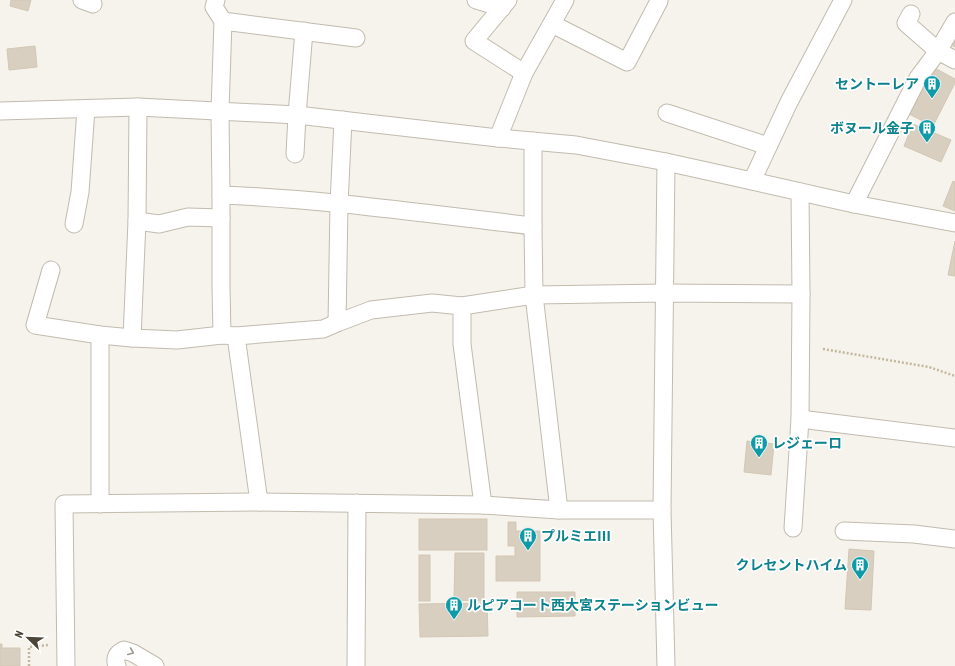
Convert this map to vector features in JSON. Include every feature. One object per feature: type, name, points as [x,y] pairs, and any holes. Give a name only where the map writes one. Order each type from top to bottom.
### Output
[{"type":"street","points":[[216,0],[214,7],[223,21],[220,111],[221,218],[229,336],[259,502]]},
{"type":"street","points":[[476,0],[505,4]]},
{"type":"street","points":[[498,138],[524,73],[565,0]]},
{"type":"street","points":[[752,181],[789,102],[843,0]]},
{"type":"street","points":[[552,24],[627,62],[659,1]]},
{"type":"street","points":[[505,4],[474,41],[524,73]]},
{"type":"street","points":[[911,14],[906,23],[938,51],[955,60]]},
{"type":"street","points":[[223,21],[356,38]]},
{"type":"street","points":[[854,204],[918,78],[938,51],[955,22]]},
{"type":"street","points":[[295,154],[304,31]]},
{"type":"street","points":[[132,338],[137,221],[138,107]]},
{"type":"street","points":[[0,111],[138,107],[297,115],[498,138],[576,145],[666,162],[854,204],[955,223]]},
{"type":"street","points":[[74,224],[80,192],[86,109]]},
{"type":"street","points":[[667,113],[768,146]]},
{"type":"street","points":[[337,323],[339,204],[343,120]]},
{"type":"street","points":[[533,141],[534,295],[559,510]]},
{"type":"street","points":[[666,162],[662,510],[666,666]]},
{"type":"street","points":[[793,528],[800,419],[800,192]]},
{"type":"street","points":[[221,195],[339,204],[533,226]]},
{"type":"street","points":[[137,221],[159,224],[188,217],[221,218]]},
{"type":"street","points":[[51,270],[35,325],[132,338],[178,340],[322,329],[371,310],[432,303],[462,306],[534,295],[665,293],[801,294]]},
{"type":"street","points":[[462,306],[462,344],[483,505]]},
{"type":"street","points":[[100,334],[100,504]]},
{"type":"street","points":[[800,419],[955,438]]},
{"type":"street","points":[[66,666],[64,504],[259,502],[483,505],[559,510],[662,510]]},
{"type":"street","points":[[356,666],[357,503]]},
{"type":"street","points":[[844,531],[914,534],[955,539]]},
{"type":"street","points":[[116,666],[117,654],[124,650],[133,653],[155,666]]},
{"type":"path","points":[[823,349],[929,367],[955,376]]},
{"type":"path","points":[[29,666],[29,647],[66,644]]},
{"type":"building","points":[[11,0],[31,0],[28,11],[10,6]]},
{"type":"building","points":[[955,38],[955,47],[951,45]]},
{"type":"building","points":[[35,46],[37,67],[9,70],[7,49]]},
{"type":"building","name":"セントーレア","points":[[933,67],[955,79],[955,83],[933,126],[909,114]]},
{"type":"building","name":"ボヌール金子","points":[[913,124],[951,140],[941,162],[904,146]]},
{"type":"building","points":[[953,181],[955,182],[955,211],[943,206]]},
{"type":"building","points":[[955,241],[955,276],[948,275]]},
{"type":"building","name":"レジェーロ","points":[[747,441],[774,444],[771,475],[744,472]]},
{"type":"building","points":[[419,519],[487,519],[487,550],[419,550]]},
{"type":"building","name":"プルミエⅢ","points":[[508,522],[516,522],[516,531],[540,531],[540,581],[496,581],[496,556],[515,556],[515,546],[508,546]]},
{"type":"building","name":"クレセントハイム","points":[[849,549],[874,551],[871,610],[845,609]]},
{"type":"building","points":[[455,553],[484,553],[484,601],[454,600]]},
{"type":"building","points":[[419,555],[430,555],[430,601],[419,601]]},
{"type":"building","points":[[517,592],[575,592],[575,616],[517,617]]},
{"type":"building","name":"ルピアコート西大宮ステーションビュー","points":[[487,603],[488,636],[420,637],[419,604]]},
{"type":"building","points":[[0,644],[2,644],[2,648],[20,648],[20,666],[0,666]]},
{"type":"place","name":"セントーレア","points":[[932,99]]},
{"type":"place","name":"ボヌール金子","points":[[927,143]]},
{"type":"place","name":"レジェーロ","points":[[759,458]]},
{"type":"place","name":"プルミエⅢ","points":[[528,551]]},
{"type":"place","name":"クレセントハイム","points":[[860,580]]},
{"type":"place","name":"ルピアコート西大宮ステーションビュー","points":[[454,620]]}]
